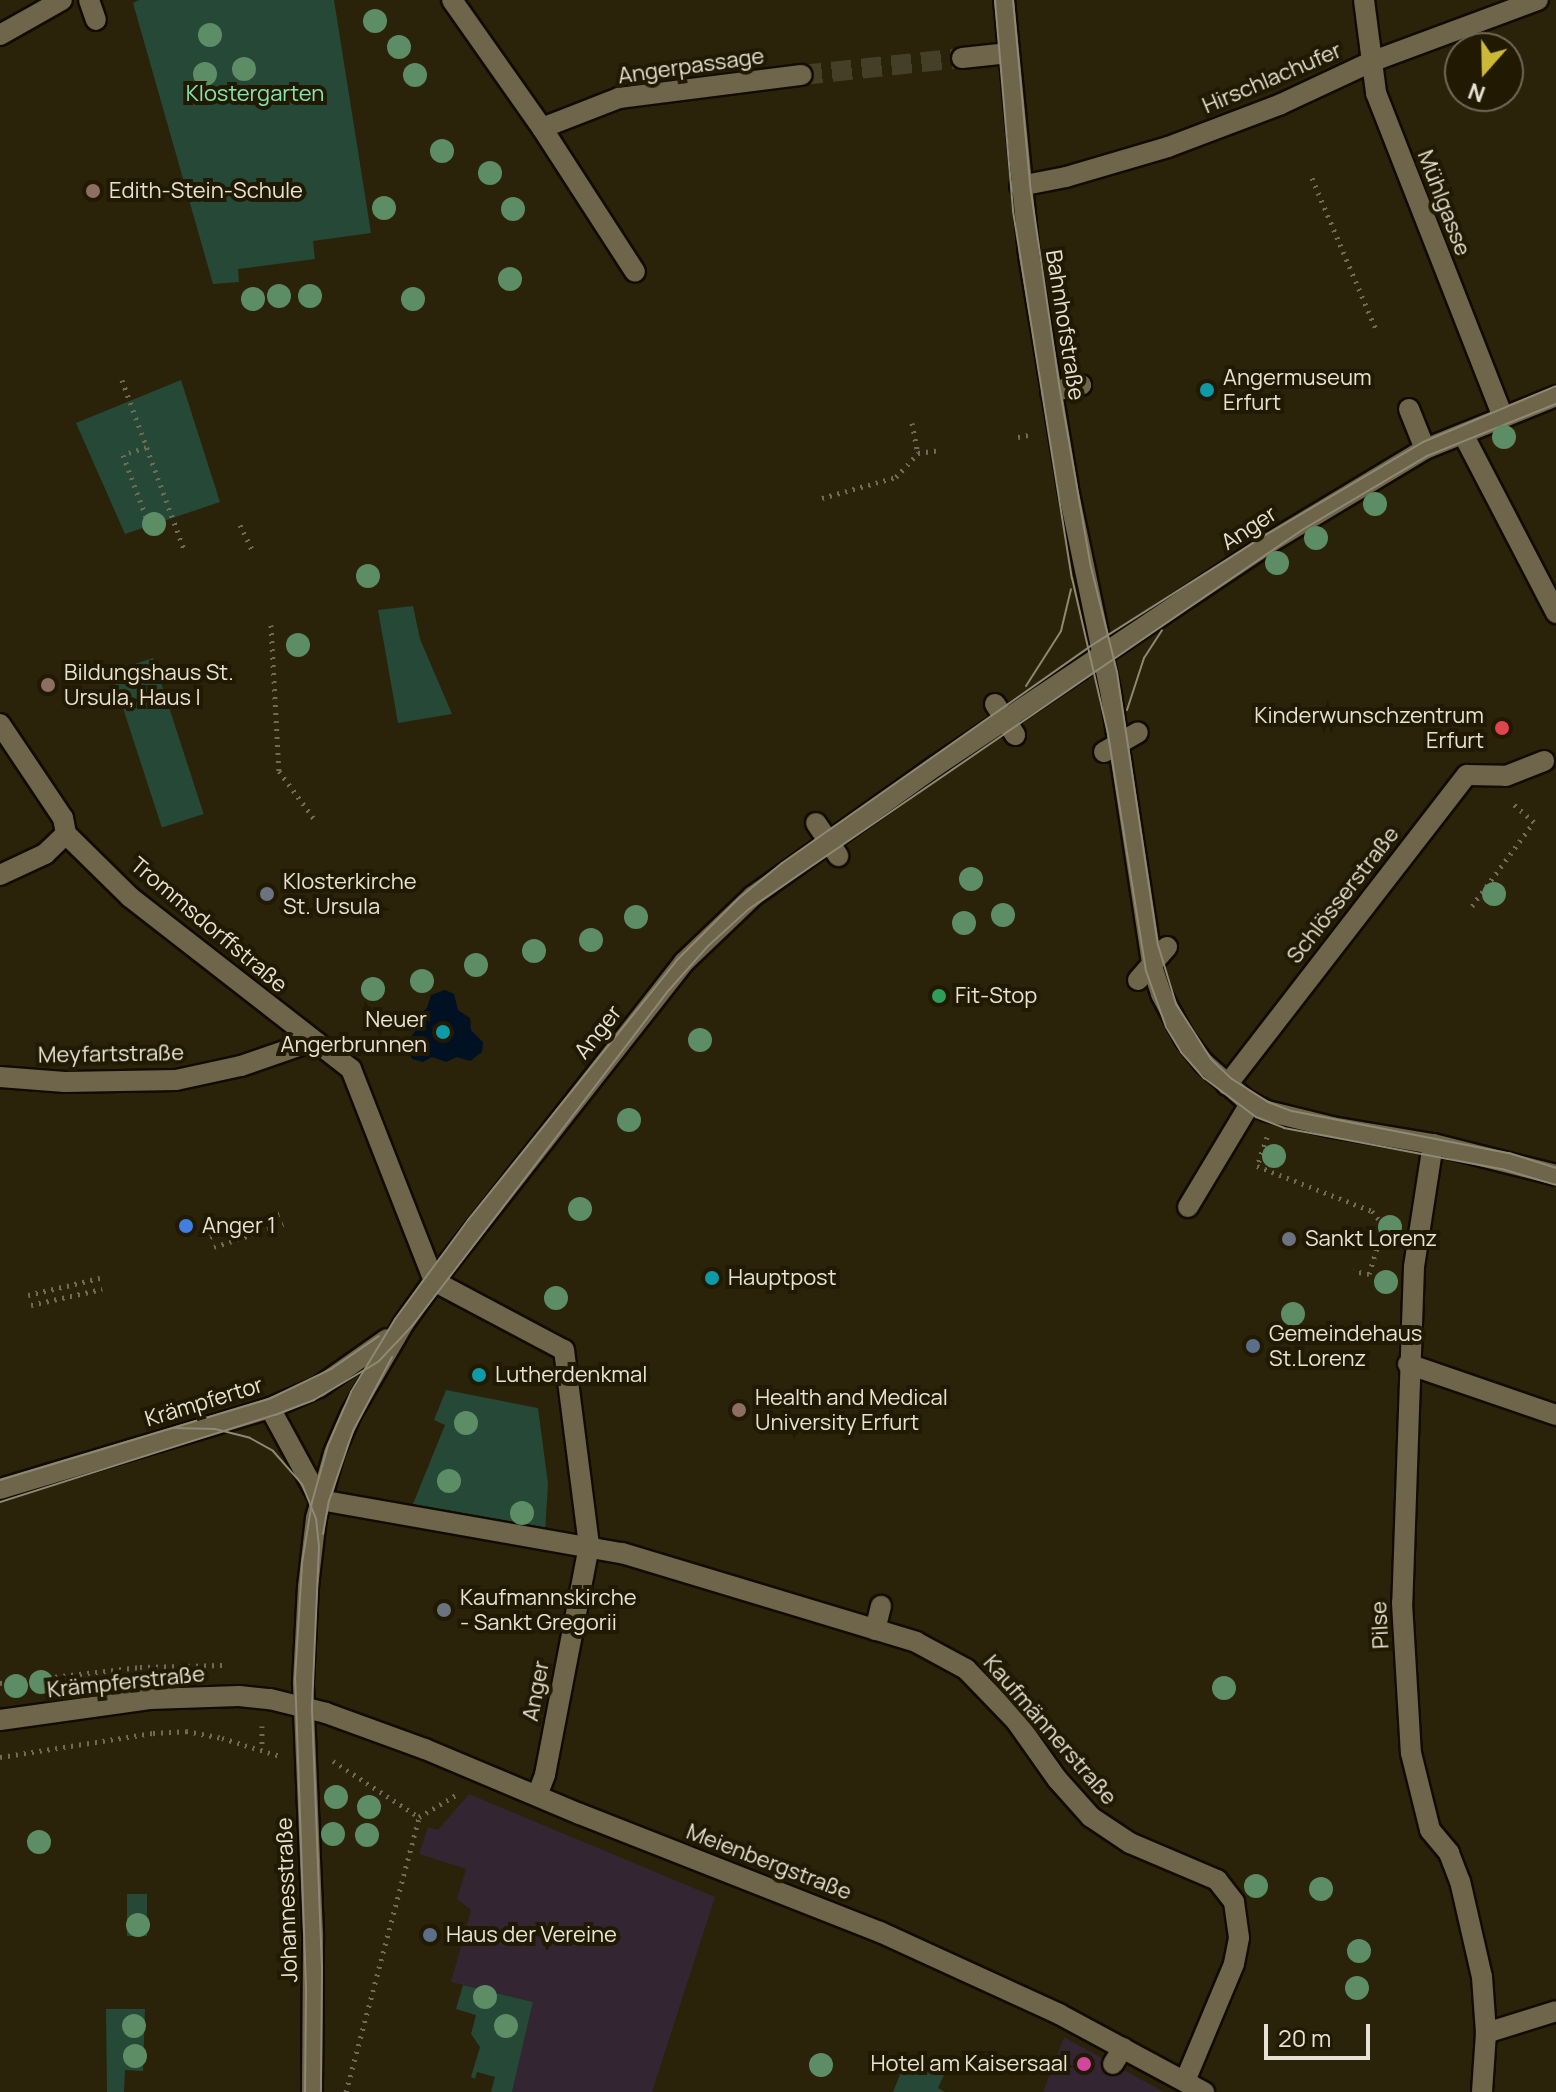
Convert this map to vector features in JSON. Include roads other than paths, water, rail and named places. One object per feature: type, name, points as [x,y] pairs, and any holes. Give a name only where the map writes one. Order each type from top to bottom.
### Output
[{"type":"street","points":[[0,35],[62,0]]},
{"type":"street","points":[[89,0],[96,20]]},
{"type":"street","points":[[452,0],[542,128],[635,272]]},
{"type":"street","name":"Bahnhofstraße","points":[[1004,0],[1020,186],[1051,392],[1102,654]]},
{"type":"street","name":"Mühlgasse","points":[[1364,0],[1376,93],[1503,417]]},
{"type":"street","name":"Hirschlachufer","points":[[1020,186],[1066,177],[1168,147],[1281,104],[1371,62],[1538,0]]},
{"type":"street","points":[[962,58],[1009,53]]},
{"type":"street","name":"Angerpassage","points":[[542,128],[619,98],[802,75]]},
{"type":"street","points":[[1051,392],[1081,385]]},
{"type":"street","name":"Anger","points":[[304,1707],[308,1587],[320,1500],[351,1414],[404,1323],[434,1281],[684,962],[753,896],[833,848],[1005,720],[1269,543],[1425,449],[1556,396]]},
{"type":"street","points":[[1409,409],[1425,449]]},
{"type":"street","points":[[1463,434],[1556,613]]},
{"type":"street","points":[[1102,654],[1112,747],[1152,963],[1161,994],[1185,1039],[1227,1085],[1251,1102],[1275,1113],[1332,1127],[1433,1144],[1556,1175]]},
{"type":"street","name":"Trommsdorffstraße","points":[[0,724],[63,818],[66,834],[130,897],[313,1041]]},
{"type":"street","points":[[1112,747],[1138,732]]},
{"type":"street","name":"Schlösserstraße","points":[[1227,1085],[1467,775],[1506,776],[1544,761]]},
{"type":"street","points":[[816,823],[833,848]]},
{"type":"street","points":[[0,875],[45,854],[66,834]]},
{"type":"street","points":[[1138,980],[1167,947]]},
{"type":"street","points":[[313,1041],[351,1069],[434,1281]]},
{"type":"street","name":"Meyfartstraße","points":[[0,1077],[65,1082],[176,1080],[241,1066],[313,1041]]},
{"type":"street","points":[[1188,1207],[1251,1102]]},
{"type":"street","name":"Pilse","points":[[1433,1144],[1414,1267],[1408,1364],[1402,1603],[1411,1753],[1430,1830],[1449,1853],[1467,1907],[1482,1977],[1486,2033],[1482,2092]]},
{"type":"street","name":"Anger","points":[[434,1281],[564,1350],[589,1546],[545,1775],[537,1796]]},
{"type":"street","name":"Krämpfertor","points":[[0,1489],[270,1408],[340,1373],[404,1323]]},
{"type":"street","points":[[1408,1364],[1556,1415]]},
{"type":"street","points":[[270,1408],[320,1500],[589,1546]]},
{"type":"street","name":"Kaufmännerstraße","points":[[589,1546],[622,1553],[916,1642],[966,1669],[1016,1721],[1057,1779],[1091,1817],[1130,1843],[1217,1880],[1234,1902],[1239,1938],[1234,1964],[1185,2081]]},
{"type":"street","points":[[875,1630],[881,1606]]},
{"type":"street","name":"Krämpferstraße","points":[[0,1720],[150,1699],[239,1696],[304,1707]]},
{"type":"street","name":"Johannesstraße","points":[[304,1707],[313,1942],[312,2092]]},
{"type":"street","name":"Meienbergstraße","points":[[304,1707],[373,1729],[880,1932],[1059,2014],[1118,2056],[1185,2081],[1204,2092]]},
{"type":"street","points":[[1486,2033],[1556,2011]]},
{"type":"water","name":"Neuer Angerbrunnen","points":[[445,990],[454,994],[458,1010],[470,1018],[471,1030],[483,1042],[482,1052],[470,1061],[457,1057],[446,1062],[432,1057],[423,1062],[412,1059],[405,1045],[416,1030],[415,1018],[427,1008],[431,995]]},
{"type":"tunnel","points":[[802,75],[962,58]]},
{"type":"tram line","points":[[995,0],[1013,211],[1072,578],[1108,734],[1146,971],[1166,1027],[1181,1052],[1204,1078],[1256,1117],[1284,1128],[1502,1169],[1556,1185]]},
{"type":"tram line","points":[[1013,0],[1030,185],[1060,390],[1091,567],[1117,672],[1158,945],[1176,1004],[1211,1059],[1232,1079],[1268,1102],[1292,1111],[1509,1153],[1556,1168]]},
{"type":"tram line","points":[[305,2092],[306,1988],[295,1679],[302,1563],[312,1502],[328,1445],[351,1392],[395,1319],[468,1220],[676,961],[739,898],[782,863],[1089,647],[1264,536],[1423,442],[1556,386]]},
{"type":"tram line","points":[[0,1502],[275,1415],[314,1400],[378,1362],[412,1326],[669,990],[708,946],[749,909],[1302,530],[1427,456],[1556,404]]},
{"type":"tram line","points":[[1026,686],[1061,631],[1071,589]]},
{"type":"tram line","points":[[1127,710],[1144,658],[1162,630]]},
{"type":"tram line","points":[[0,1480],[271,1398],[331,1369],[379,1336]]},
{"type":"tram line","points":[[323,1534],[329,1501],[353,1431],[392,1357]]},
{"type":"tram line","points":[[173,1428],[215,1429],[250,1438],[273,1451],[302,1484],[316,1518],[319,1546],[312,1709],[322,1966],[321,2092]]},
{"type":"place","name":"Edith-Stein-Schule","points":[[93,191]]},
{"type":"place","name":"Angermuseum Erfurt","points":[[1207,390]]},
{"type":"place","name":"Bildungshaus St. Ursula, Haus I","points":[[48,685]]},
{"type":"place","name":"Kinderwunschzentrum Erfurt","points":[[1502,728]]},
{"type":"place","name":"Klosterkirche St. Ursula","points":[[267,894]]},
{"type":"place","name":"Fit-Stop","points":[[939,996]]},
{"type":"place","name":"Neuer Angerbrunnen","points":[[443,1032]]},
{"type":"place","name":"Anger 1","points":[[186,1226]]},
{"type":"place","name":"Sankt Lorenz","points":[[1289,1239]]},
{"type":"place","name":"Hauptpost","points":[[712,1278]]},
{"type":"place","name":"Gemeindehaus St.Lorenz","points":[[1253,1346]]},
{"type":"place","name":"Lutherdenkmal","points":[[479,1375]]},
{"type":"place","name":"Health and Medical University Erfurt","points":[[739,1410]]},
{"type":"place","name":"Kaufmannskirche - Sankt Gregorii","points":[[444,1610]]},
{"type":"place","name":"Haus der Vereine","points":[[430,1935]]},
{"type":"place","name":"Hotel am Kaisersaal","points":[[1084,2064]]},
{"type":"park label","name":"Klostergarten","points":[[255,94]]}]
